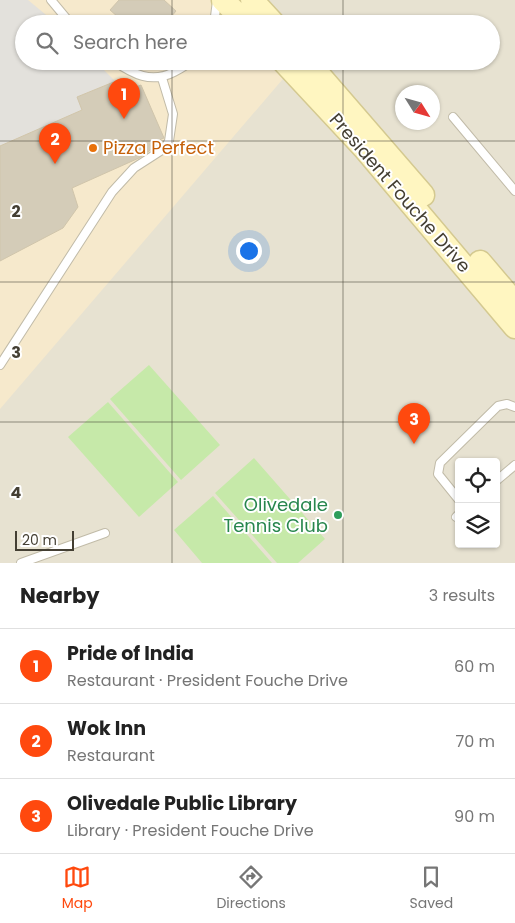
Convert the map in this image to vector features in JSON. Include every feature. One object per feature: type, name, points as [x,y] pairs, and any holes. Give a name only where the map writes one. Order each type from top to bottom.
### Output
[{"type":"street","points":[[235,8],[252,15]]},
{"type":"street","name":"President Fouche Drive","points":[[291,70],[364,148],[515,327]]},
{"type":"street","name":"President Fouche Drive","points":[[315,70],[388,152],[515,302]]},
{"type":"lane","points":[[51,0],[64,15]]},
{"type":"lane","points":[[126,70],[151,79],[162,78],[176,70]]},
{"type":"lane","points":[[0,365],[112,192],[134,168],[165,148],[169,141],[173,114],[162,78]]},
{"type":"lane","points":[[453,117],[515,191]]},
{"type":"lane","points":[[455,495],[438,474],[440,463],[498,406],[507,404],[515,406]]},
{"type":"lane","points":[[500,477],[515,464]]},
{"type":"lane","points":[[21,563],[105,533]]},
{"type":"shaded area","points":[[0,0],[515,0],[515,563],[0,563]]},
{"type":"shaded area","points":[[0,0],[216,0],[231,15],[15,15],[15,70],[285,70],[288,73],[0,409]]},
{"type":"shaded area","points":[[0,0],[28,0],[46,15],[15,15],[15,70],[104,70],[115,81],[77,97],[82,110],[0,146]]},
{"type":"green space","points":[[149,365],[220,445],[181,480],[110,399]]},
{"type":"green space","points":[[108,402],[178,482],[139,517],[68,437]]},
{"type":"green space","points":[[254,458],[325,539],[298,563],[277,563],[215,493]]},
{"type":"green space","points":[[213,496],[272,563],[202,563],[174,530]]},
{"type":"building","points":[[119,0],[164,0],[176,11],[173,15],[116,15],[110,10]]},
{"type":"building","points":[[121,79],[126,91],[141,85],[164,138],[150,144],[152,149],[139,158],[72,188],[78,207],[63,228],[0,261],[0,146],[82,110],[77,97]]},
{"type":"place","name":"Pride of India","points":[[124,119]]},
{"type":"place","name":"Pizza Perfect","points":[[93,148]]},
{"type":"place","name":"Wok Inn","points":[[55,164]]},
{"type":"place","name":"Olivedale Public Library","points":[[414,444]]},
{"type":"place","name":"Olivedale Tennis Club","points":[[338,515]]}]
